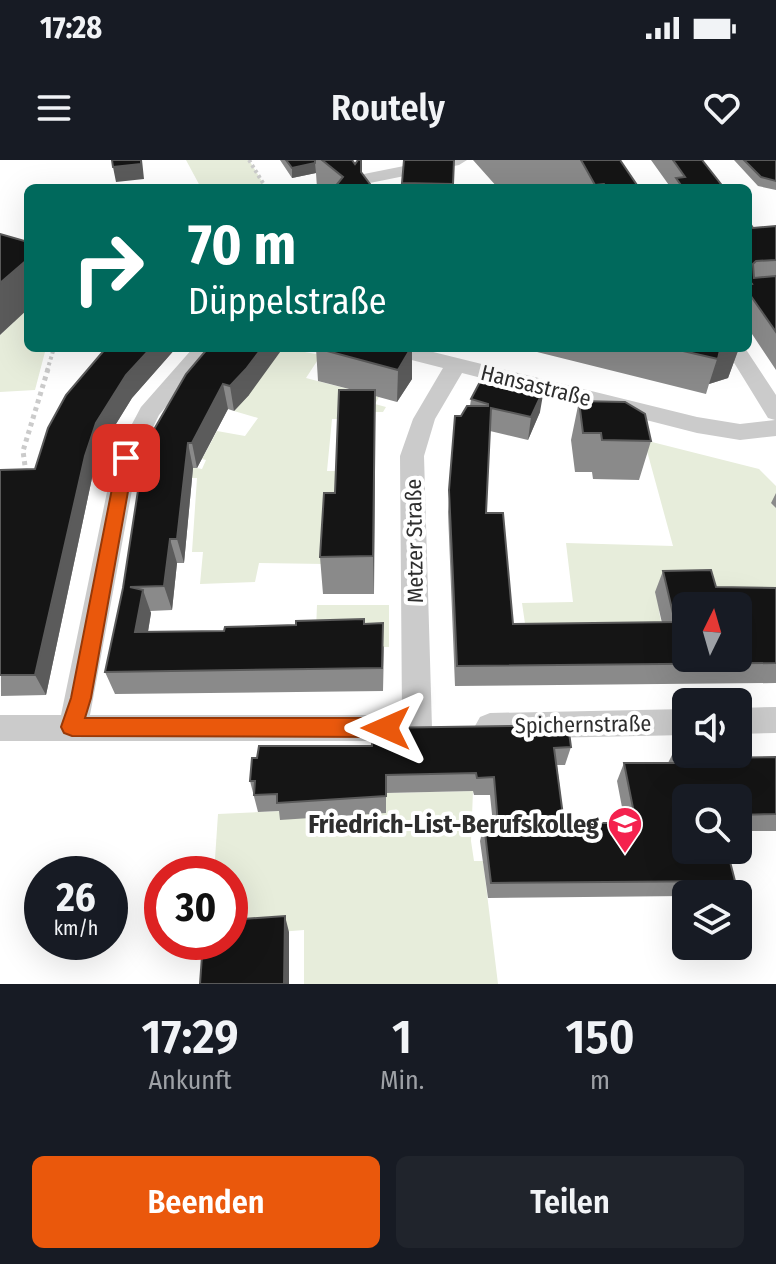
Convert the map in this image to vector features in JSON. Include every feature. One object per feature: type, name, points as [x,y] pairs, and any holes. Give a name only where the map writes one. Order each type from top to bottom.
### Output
[{"type":"street","points":[[339,184],[459,160]]},
{"type":"street","points":[[72,727],[81,698],[126,458],[149,412],[202,352]]},
{"type":"street","name":"Hansastraße","points":[[406,352],[697,425],[740,432],[776,428]]},
{"type":"street","points":[[738,352],[776,413]]},
{"type":"street","name":"Metzer Straße","points":[[417,728],[412,456],[418,429],[427,410],[456,365]]},
{"type":"street","points":[[752,721],[776,720]]},
{"type":"street","name":"Spichernstraße","points":[[0,728],[417,728],[672,722]]},
{"type":"path","points":[[249,160],[264,184]]},
{"type":"path","points":[[31,479],[25,471],[23,451],[53,352]]},
{"type":"green space","points":[[186,160],[249,160],[264,184],[199,184]]},
{"type":"green space","points":[[19,309],[24,311],[24,352],[45,352],[35,390],[0,392],[0,335],[14,322]]},
{"type":"green space","points":[[280,352],[321,355],[306,378],[379,397],[375,404],[386,407],[383,412],[367,412],[367,419],[332,419],[327,471],[339,471],[325,564],[259,563],[255,582],[200,584],[203,552],[192,552],[197,478],[141,479],[157,461],[202,469],[206,460],[202,459],[217,431],[245,436],[258,418],[234,411]]},
{"type":"green space","points":[[644,440],[759,469],[776,486],[776,502],[772,503],[776,508],[776,622],[752,612],[752,592],[672,592],[672,605],[659,611],[665,643],[528,644],[522,603],[573,602],[566,543],[673,546]]},
{"type":"green space","points":[[317,605],[389,605],[389,647],[365,647],[315,656]]},
{"type":"green space","points":[[473,791],[471,841],[474,861],[483,861],[498,984],[304,984],[304,930],[248,935],[248,856],[215,856],[218,814],[281,811],[281,819],[305,818],[305,813],[342,813],[342,822],[356,822],[357,813],[386,793]]},
{"type":"building","points":[[112,160],[141,160],[141,164],[113,167]]},
{"type":"building","points":[[286,160],[315,160],[315,163],[292,168]]},
{"type":"building","points":[[322,160],[352,160],[355,164],[361,160],[361,172],[370,184],[337,184],[343,177]]},
{"type":"building","points":[[404,160],[454,160],[453,184],[402,183]]},
{"type":"building","points":[[581,160],[620,160],[636,184],[604,184],[594,184]]},
{"type":"building","points":[[673,160],[702,160],[721,184],[680,184],[676,178],[685,177]]},
{"type":"building","points":[[744,160],[776,160],[776,181],[761,177]]},
{"type":"building","points":[[752,226],[776,226],[776,260],[756,261],[753,264],[754,278],[776,276],[776,332],[752,298]]},
{"type":"building","points":[[0,234],[24,241],[24,262],[0,283]]},
{"type":"building","points":[[103,352],[147,352],[126,375],[96,423],[85,456],[35,675],[0,675],[0,470],[35,469],[48,428],[66,395]]},
{"type":"building","points":[[205,352],[259,352],[230,386],[223,384],[192,443],[188,443],[177,539],[170,539],[164,586],[130,587],[143,590],[135,632],[224,631],[225,627],[364,619],[364,624],[383,623],[382,668],[105,672],[123,588],[145,445],[186,374]]},
{"type":"building","points":[[331,352],[409,352],[398,370]]},
{"type":"building","points":[[687,352],[720,352],[718,359]]},
{"type":"building","points":[[487,375],[544,389],[531,417],[491,408],[486,513],[503,513],[513,624],[672,622],[672,664],[457,666],[449,490],[455,416],[461,416],[467,406],[488,406],[471,399],[483,376]]},
{"type":"building","points":[[339,390],[375,390],[373,556],[320,557],[324,493],[335,493]]},
{"type":"building","points":[[579,401],[625,402],[645,414],[651,441],[602,440],[601,433],[583,433]]},
{"type":"building","points":[[711,570],[716,587],[776,588],[776,663],[752,663],[752,592],[672,592],[672,609],[663,571]]},
{"type":"building","points":[[568,725],[571,747],[554,748],[564,823],[636,823],[624,763],[672,763],[672,768],[752,768],[752,757],[776,757],[776,814],[752,815],[752,784],[672,784],[672,864],[731,864],[735,880],[491,883],[484,824],[498,824],[494,777],[477,778],[476,773],[386,775],[386,796],[277,803],[277,794],[254,795],[255,781],[250,781],[252,758],[257,758],[259,746],[372,746],[373,728]]},
{"type":"building","points":[[285,916],[284,984],[200,984],[202,960],[248,960],[248,919]]},
{"type":"place","name":"Friedrich-List-Berufskolleg","points":[[625,855]]},
{"type":"route","points":[[126,458],[81,698],[72,727],[386,728]]}]
